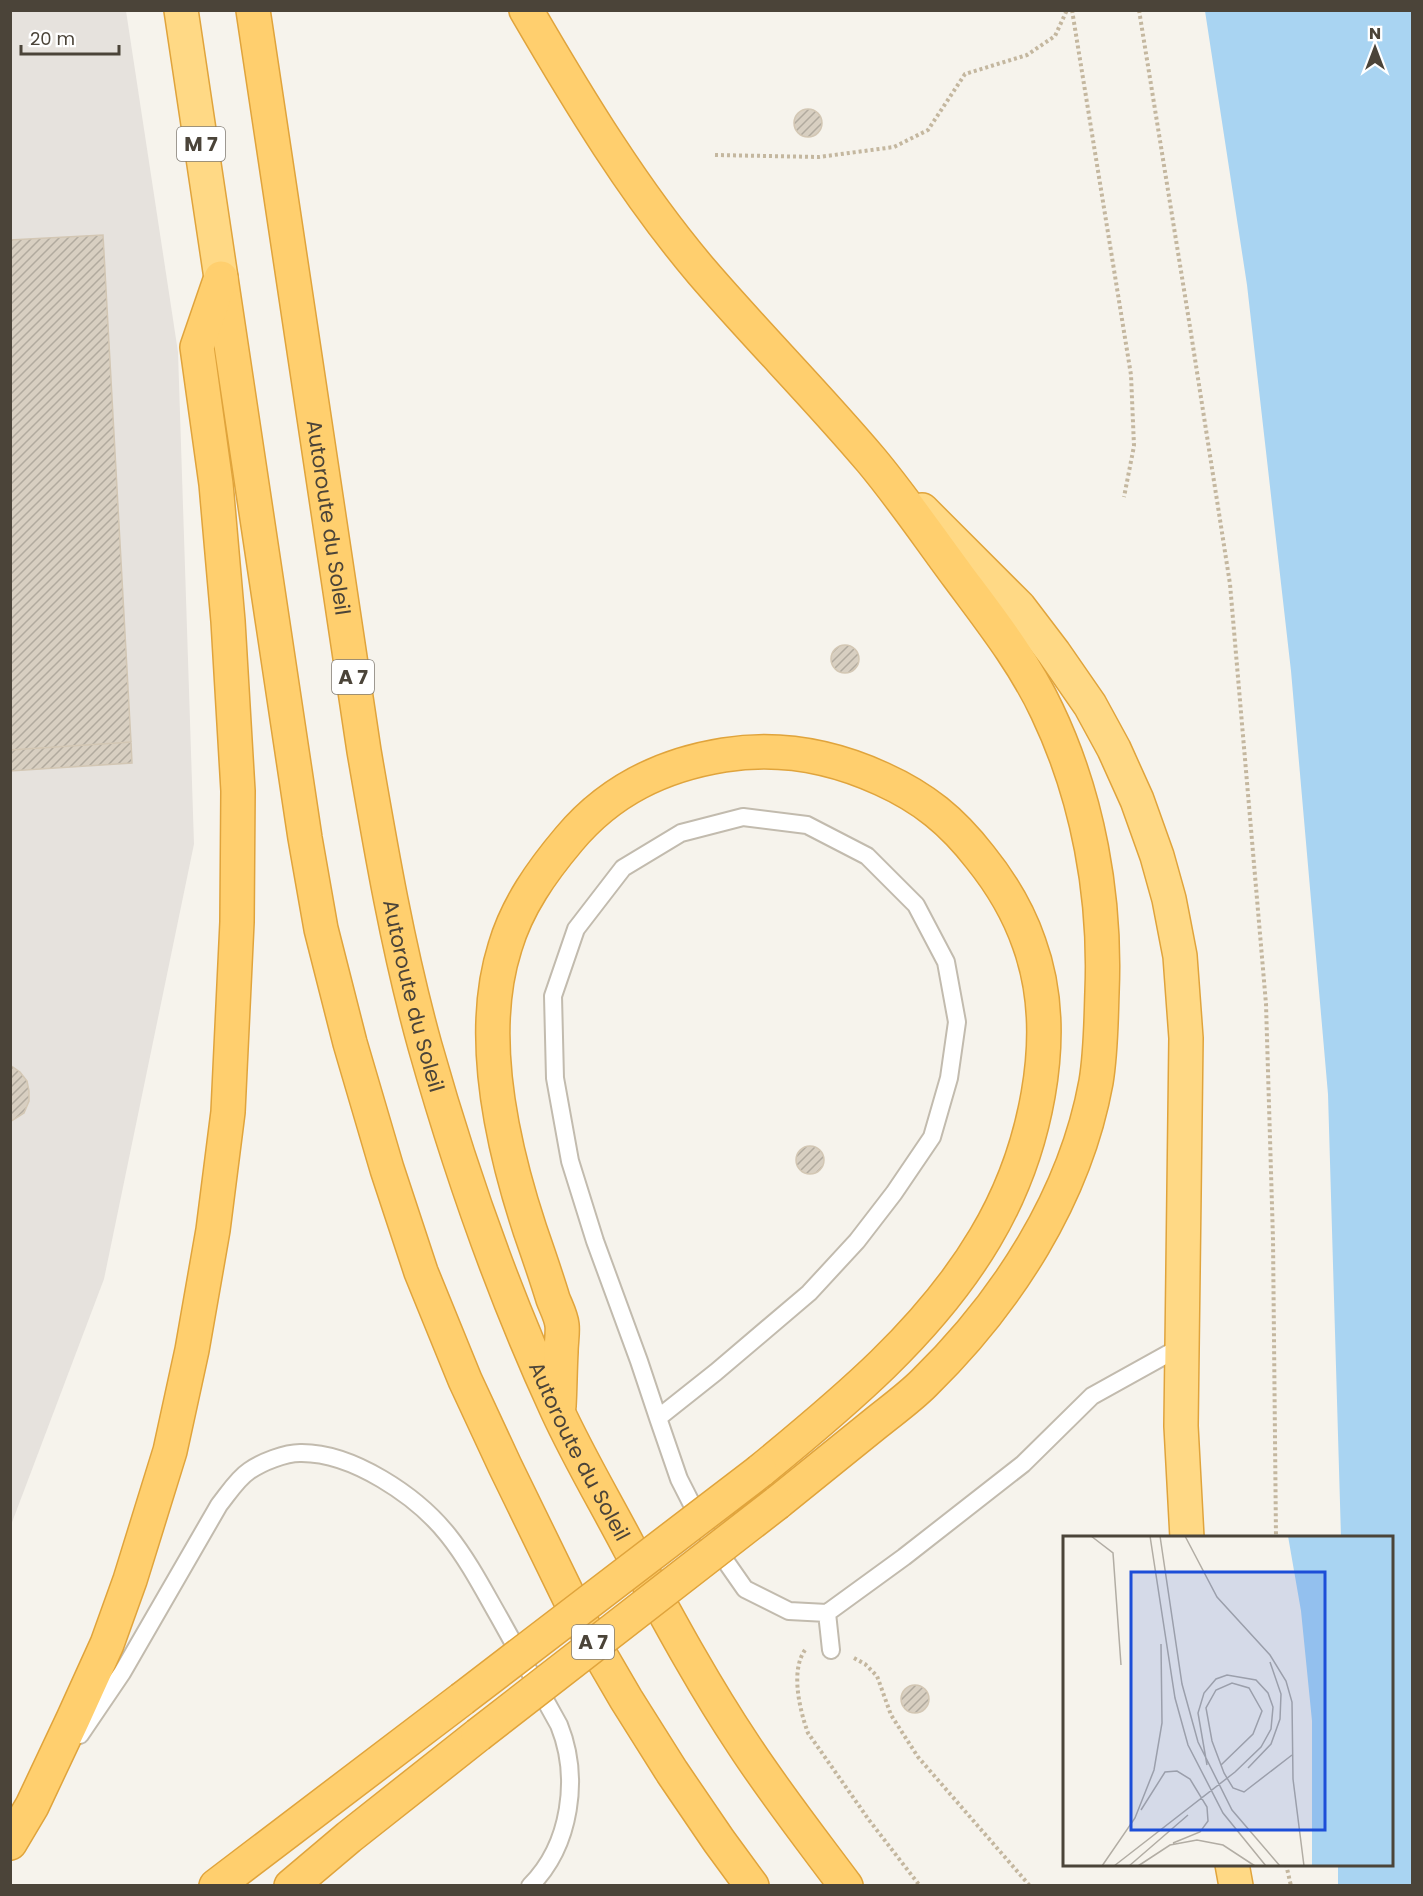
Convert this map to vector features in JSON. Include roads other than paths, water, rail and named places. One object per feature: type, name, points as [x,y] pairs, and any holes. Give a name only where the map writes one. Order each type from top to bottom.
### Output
[{"type":"highway","name":"M 7","points":[[181,10],[221,278]]},
{"type":"highway","name":"Autoroute du Soleil","points":[[254,10],[364,751],[400,942],[424,1044],[453,1140],[520,1327],[559,1414],[688,1657],[742,1743],[846,1886]]},
{"type":"highway","points":[[526,10],[562,72],[634,183],[700,270],[873,462],[1019,607],[1090,705],[1114,749],[1137,800],[1169,899],[1179,956],[1186,1038],[1181,1426],[1187,1536]]},
{"type":"highway","points":[[10,1843],[32,1806],[107,1644],[130,1580],[170,1451],[192,1350],[213,1230],[228,1112],[237,922],[238,791],[229,633],[216,484],[197,347],[221,278]]},
{"type":"highway","name":"A 7","points":[[221,278],[305,838],[321,929],[350,1043],[387,1169],[421,1272],[465,1380],[580,1620],[672,1772],[752,1886]]},
{"type":"highway","points":[[291,1886],[349,1837],[777,1503],[921,1386],[956,1350],[993,1305],[1023,1262],[1041,1230],[1073,1161],[1095,1083],[1100,1050],[1103,966],[1099,893],[1078,790],[1047,710],[1024,668],[994,623],[873,462]]},
{"type":"highway","points":[[216,1886],[760,1471],[820,1422],[865,1382],[908,1337],[967,1265],[996,1219],[1012,1185],[1033,1124],[1042,1063],[1041,994],[1029,941],[1003,887],[964,837],[941,814],[916,796],[861,770],[826,758],[802,753],[742,752],[706,758],[680,765],[624,789],[577,830],[532,886],[505,944],[493,1005],[493,1042],[505,1140],[521,1203],[562,1324],[559,1414]]},
{"type":"highway","points":[[1232,1866],[1236,1886]]},
{"type":"lane","points":[[658,1418],[810,1293],[857,1241],[894,1193],[932,1137],[949,1078],[957,1022],[946,962],[916,905],[867,856],[807,825],[743,818],[681,832],[623,868],[576,929],[553,996],[555,1078],[570,1161],[596,1241],[679,1479],[708,1536],[746,1589],[789,1611],[827,1613],[904,1557],[1023,1464],[1092,1396],[1182,1346]]},
{"type":"lane","points":[[32,1806],[122,1673],[219,1505],[233,1486],[248,1471],[265,1463],[297,1453],[313,1454],[336,1459],[378,1477],[417,1503],[448,1535],[475,1576],[559,1725],[569,1759],[569,1806],[559,1842],[539,1877],[530,1886]]},
{"type":"lane","points":[[827,1613],[831,1650]]},
{"type":"water","points":[[1205,11],[1412,11],[1412,1885],[1338,1885],[1338,1866],[1393,1866],[1393,1536],[1341,1536],[1328,1094],[1291,671],[1247,285]]}]
